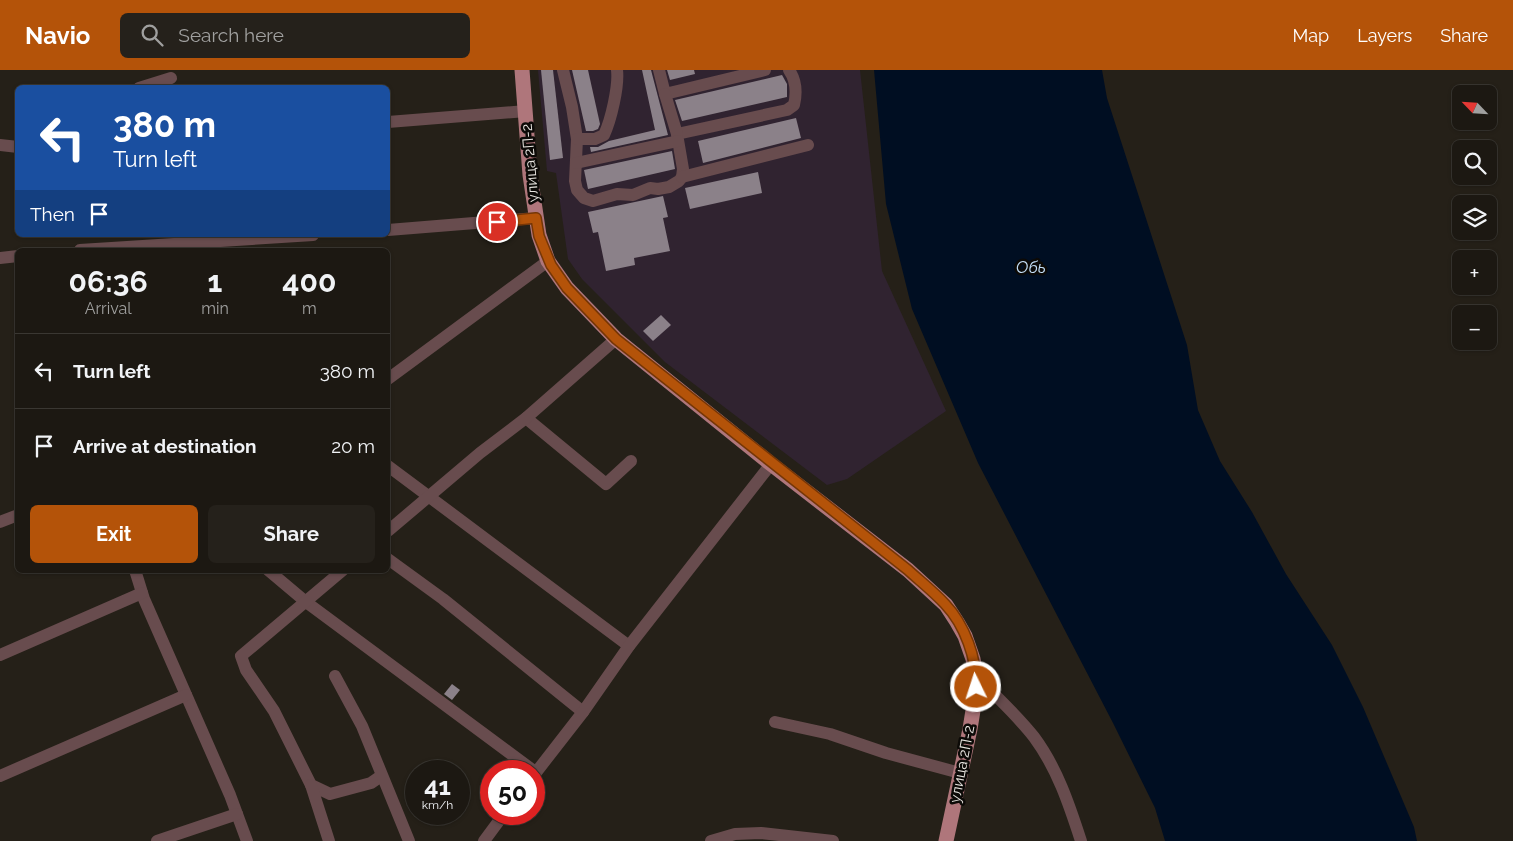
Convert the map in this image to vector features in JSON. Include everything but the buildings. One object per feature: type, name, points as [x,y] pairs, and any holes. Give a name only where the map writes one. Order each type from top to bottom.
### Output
[{"type":"main road","name":"улица 2П-2","points":[[522,70],[530,175],[539,236],[548,261],[567,288],[616,339],[771,464],[908,570],[946,606],[965,636],[974,659],[976,675],[975,698],[946,841]]},
{"type":"street","points":[[563,70],[577,139],[577,190],[584,198],[593,201],[618,194],[633,195],[650,188],[669,187],[682,177],[683,169],[677,137],[659,70]]},
{"type":"street","points":[[577,139],[595,139],[604,135],[613,107],[618,76],[617,70]]},
{"type":"street","points":[[665,94],[764,70]]},
{"type":"street","points":[[576,163],[787,110],[794,105],[796,97],[794,78],[788,70]]},
{"type":"street","points":[[148,85],[171,78]]},
{"type":"street","points":[[390,122],[526,111]]},
{"type":"street","points":[[682,177],[808,145]]},
{"type":"street","points":[[0,146],[15,146]]},
{"type":"street","points":[[390,230],[536,218]]},
{"type":"street","points":[[111,248],[282,237]]},
{"type":"street","points":[[0,258],[15,256]]},
{"type":"street","points":[[390,378],[548,261]]},
{"type":"street","points":[[390,530],[480,453],[526,418],[616,339]]},
{"type":"street","points":[[526,418],[606,484],[631,461]]},
{"type":"street","points":[[544,760],[582,712],[629,646],[771,464]]},
{"type":"street","points":[[390,468],[629,646]]},
{"type":"street","points":[[0,522],[15,516]]},
{"type":"street","points":[[390,560],[443,599],[582,712]]},
{"type":"street","points":[[136,573],[142,592],[247,841]]},
{"type":"street","points":[[272,573],[306,602],[517,760]]},
{"type":"street","points":[[329,841],[311,785],[274,711],[246,670],[241,656],[340,573]]},
{"type":"street","points":[[0,655],[142,592]]},
{"type":"street","points":[[976,675],[1034,737],[1049,760],[1067,797],[1081,841]]},
{"type":"street","points":[[335,676],[362,726],[409,841]]},
{"type":"street","points":[[0,776],[186,695]]},
{"type":"street","points":[[775,722],[830,734],[886,754],[960,773]]},
{"type":"street","points":[[311,785],[330,794],[371,782],[381,776]]},
{"type":"street","points":[[157,841],[237,814]]},
{"type":"street","points":[[484,841],[496,825]]},
{"type":"street","points":[[711,841],[735,834],[761,833],[834,841]]},
{"type":"shaded area","points":[[538,70],[860,70],[882,271],[946,411],[847,479],[827,485],[665,362],[582,279],[568,259],[556,173],[547,171]]},
{"type":"water","name":"Обь","points":[[874,70],[1102,70],[1107,98],[1187,345],[1198,410],[1220,461],[1252,512],[1286,574],[1332,645],[1363,707],[1414,827],[1417,841],[1165,841],[1155,808],[1113,723],[978,463],[912,309],[886,204]]},
{"type":"route","points":[[497,222],[536,218],[539,236],[548,261],[567,288],[616,339],[771,464],[908,570],[946,606],[965,636],[974,659],[976,687]]}]
